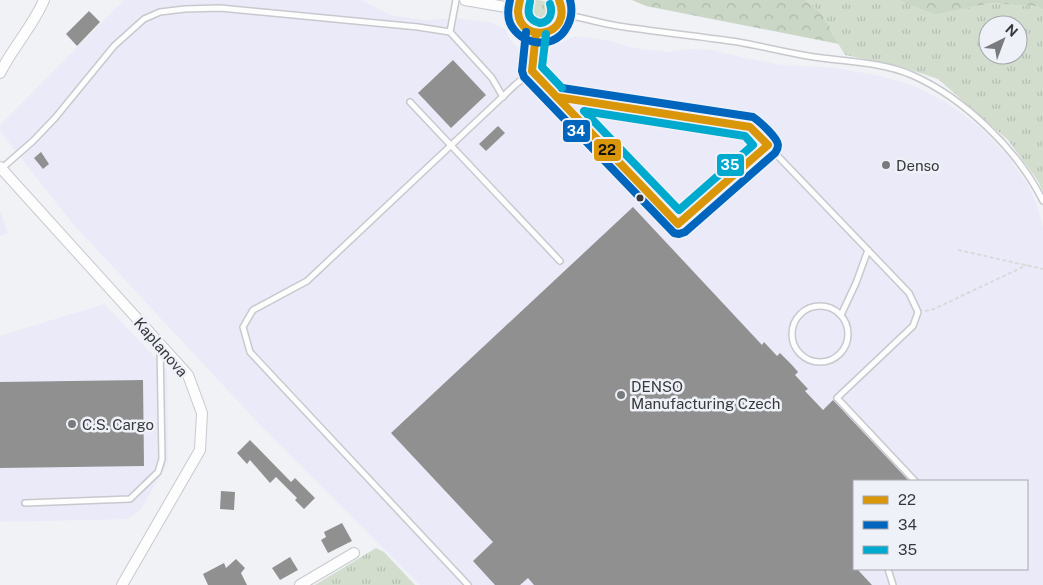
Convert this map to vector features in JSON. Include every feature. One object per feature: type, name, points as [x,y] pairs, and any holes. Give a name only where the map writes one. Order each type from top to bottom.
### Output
[{"type":"street","points":[[0,72],[40,10],[44,0]]},
{"type":"street","points":[[465,0],[518,4],[518,18],[523,26],[536,33],[545,33],[553,29],[559,22],[562,14],[560,0]]},
{"type":"street","name":"Kaplanova","points":[[1,168],[188,375],[202,413],[200,450],[122,585]]},
{"type":"street","points":[[300,585],[354,553]]},
{"type":"lane","points":[[450,32],[456,0]]},
{"type":"lane","points":[[1,168],[33,141],[55,118],[114,46],[144,19],[160,12],[220,8],[418,27],[450,32],[492,78],[503,97]]},
{"type":"lane","points":[[562,14],[615,26],[738,42],[808,56],[879,65],[910,74],[934,86],[966,108],[992,132],[1018,161],[1038,190],[1043,201]]},
{"type":"lane","points":[[468,585],[250,352],[243,327],[253,310],[308,281],[377,214],[532,71],[536,33]]},
{"type":"lane","points":[[532,71],[678,224],[768,145]]},
{"type":"lane","points":[[557,97],[750,127],[909,293],[918,312],[913,326],[837,398],[914,480]]},
{"type":"lane","points":[[410,102],[560,262]]},
{"type":"lane","points":[[841,315],[856,283],[868,250]]},
{"type":"lane","points":[[823,306],[836,310],[841,315],[845,320],[848,333],[846,346],[838,356],[825,362],[805,358],[796,348],[792,335],[795,321],[799,316],[810,308],[823,306]]},
{"type":"lane","points":[[25,503],[130,499],[158,472],[162,458],[160,344]]},
{"type":"lane","points":[[888,570],[893,585]]},
{"type":"path","points":[[958,250],[1043,269]]},
{"type":"path","points":[[918,312],[934,309],[1027,265]]},
{"type":"shaded area","name":"Denso","points":[[124,0],[361,0],[390,15],[424,20],[457,18],[493,23],[505,29],[510,40],[519,48],[531,54],[545,51],[575,36],[611,41],[633,48],[669,52],[691,49],[711,50],[781,65],[836,68],[880,76],[912,85],[949,104],[982,129],[1009,158],[1028,185],[1038,208],[1043,228],[1043,585],[420,585],[263,428],[72,223],[0,131],[0,125]]},
{"type":"shaded area","points":[[0,210],[8,233],[0,236]]},
{"type":"shaded area","points":[[104,304],[167,370],[168,462],[141,509],[128,519],[0,522],[0,336]]},
{"type":"green space","points":[[530,0],[545,1],[552,6],[553,14],[548,23],[536,26],[527,19],[525,7]]},
{"type":"green space","points":[[632,0],[805,0],[820,12],[839,44],[646,6]]},
{"type":"green space","points":[[805,0],[898,0],[935,15],[991,3],[1040,7],[1043,10],[1043,192],[1038,181],[1008,140],[938,79],[899,66],[845,55],[820,12]]},
{"type":"green space","points":[[898,0],[1043,0],[1043,10],[1040,7],[991,3],[935,15]]},
{"type":"green space","points":[[376,548],[384,552],[415,585],[315,585]]},
{"type":"building","points":[[89,11],[100,22],[77,46],[66,34]]},
{"type":"building","points":[[453,60],[486,95],[451,128],[418,93]]},
{"type":"building","points":[[498,126],[505,133],[486,151],[479,144]]},
{"type":"building","points":[[41,152],[49,164],[43,169],[34,158]]},
{"type":"building","name":"DENSO Manufacturing Czech","points":[[633,207],[762,345],[764,342],[777,356],[780,353],[792,365],[798,372],[795,375],[808,389],[805,391],[823,410],[833,400],[908,480],[853,480],[853,570],[858,570],[872,585],[534,585],[528,578],[520,585],[495,585],[473,561],[493,542],[391,433]]},
{"type":"building","name":"C.S. Cargo","points":[[143,380],[144,466],[0,468],[0,382]]},
{"type":"building","points":[[250,440],[291,482],[295,478],[315,498],[304,509],[295,500],[297,498],[276,477],[270,483],[250,460],[247,464],[237,453]]},
{"type":"building","points":[[221,491],[235,492],[234,510],[220,509]]},
{"type":"building","points":[[342,523],[352,541],[328,553],[321,540],[326,537],[324,532]]},
{"type":"building","points":[[290,557],[298,570],[280,580],[272,568]]},
{"type":"building","points":[[236,559],[245,568],[241,573],[247,585],[208,585],[203,574],[224,563],[226,568]]},
{"type":"transit line","name":"34","points":[[510,0],[508,9],[510,23],[521,36],[536,42],[552,40],[565,30],[571,15],[570,0]]},
{"type":"transit line","name":"22","points":[[520,0],[518,12],[521,22],[527,29],[536,32],[545,32],[553,29],[559,22],[562,12],[559,0]]},
{"type":"transit line","name":"35","points":[[530,2],[529,16],[540,23],[546,21],[550,16],[550,4]]},
{"type":"transit line","name":"34","points":[[526,32],[522,71],[524,77],[674,233],[685,232],[775,153],[778,148],[775,138],[753,117],[562,88]]},
{"type":"transit line","name":"22","points":[[536,33],[532,71],[678,224],[768,145],[750,127],[557,97]]},
{"type":"transit line","name":"35","points":[[546,34],[542,67],[562,88]]},
{"type":"transit line","name":"35","points":[[584,111],[745,136],[753,145],[679,210],[584,111]]},
{"type":"place","name":"Denso","points":[[886,165]]},
{"type":"place","name":"DENSO Manufacturing Czech","points":[[621,395]]},
{"type":"place","name":"C.S. Cargo","points":[[72,424]]}]
